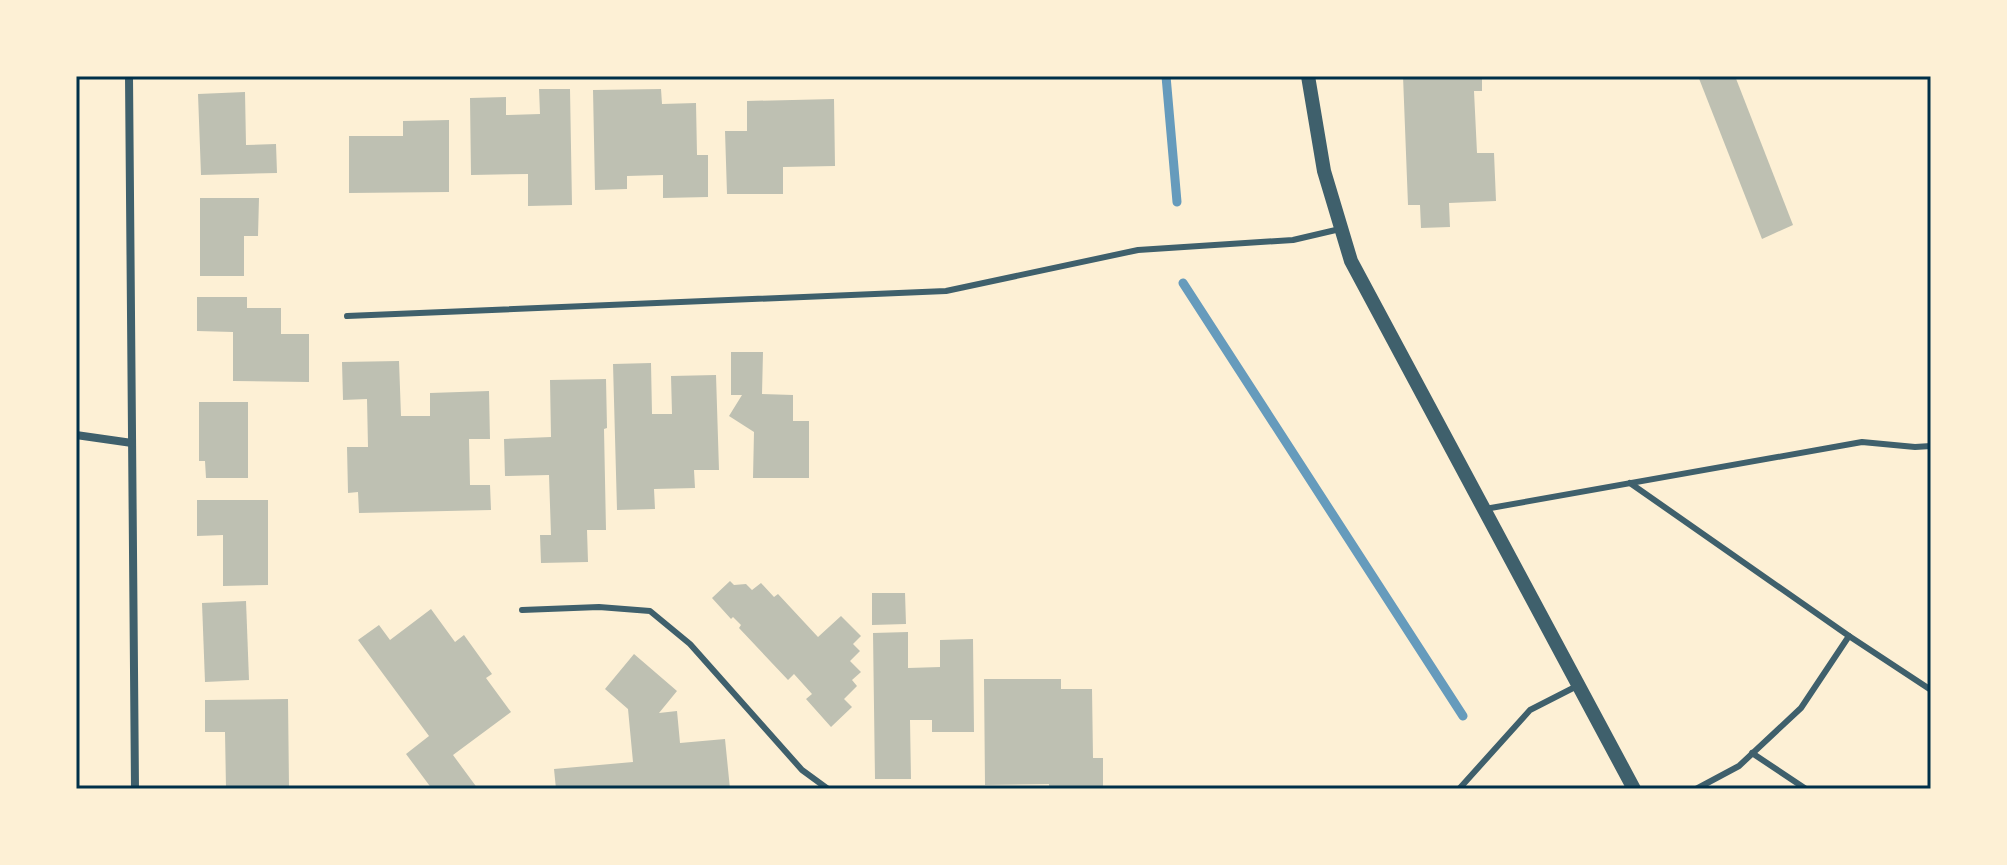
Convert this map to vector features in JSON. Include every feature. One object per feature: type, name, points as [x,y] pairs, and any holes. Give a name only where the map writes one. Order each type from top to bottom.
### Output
[{"type":"street","points":[[129,76],[135,789]]},
{"type":"street","points":[[1308,76],[1324,171],[1351,261],[1634,789]]},
{"type":"street","points":[[76,435],[132,443]]},
{"type":"lane","points":[[347,316],[946,291],[1138,250],[1293,240],[1340,229]]},
{"type":"lane","points":[[1484,509],[1862,442],[1931,446]]},
{"type":"lane","points":[[1630,483],[1931,690]]},
{"type":"lane","points":[[522,610],[599,607],[650,611],[690,644],[802,770],[828,789]]},
{"type":"lane","points":[[1696,789],[1739,766],[1801,708],[1849,636]]},
{"type":"lane","points":[[1459,789],[1530,710],[1579,685]]},
{"type":"lane","points":[[1752,753],[1806,789]]},
{"type":"building","points":[[1403,76],[1482,76],[1482,91],[1474,91],[1477,153],[1494,153],[1496,201],[1449,203],[1450,227],[1421,228],[1420,205],[1408,205]]},
{"type":"building","points":[[1698,76],[1735,76],[1793,225],[1762,239]]},
{"type":"building","points":[[539,89],[570,89],[572,205],[528,206],[528,174],[471,175],[470,98],[506,97],[506,115],[540,114]]},
{"type":"building","points":[[661,89],[662,104],[696,103],[697,155],[708,155],[708,197],[663,198],[663,175],[627,176],[627,189],[595,190],[593,90]]},
{"type":"building","points":[[245,92],[246,145],[276,144],[277,173],[201,175],[198,94]]},
{"type":"building","points":[[834,99],[835,166],[783,167],[783,194],[727,194],[725,131],[747,131],[747,101]]},
{"type":"building","points":[[449,120],[449,192],[349,193],[349,136],[403,136],[403,121]]},
{"type":"building","points":[[200,198],[259,198],[258,236],[244,236],[244,276],[200,276]]},
{"type":"building","points":[[197,297],[247,297],[247,308],[281,308],[281,334],[309,334],[309,382],[233,381],[233,332],[197,331]]},
{"type":"building","points":[[731,352],[763,352],[762,394],[793,395],[793,421],[809,421],[809,478],[753,478],[754,432],[729,416],[742,395],[731,395]]},
{"type":"building","points":[[399,361],[401,416],[430,416],[430,393],[489,391],[490,439],[469,439],[470,485],[490,485],[491,510],[359,513],[358,492],[348,493],[347,447],[368,447],[367,399],[343,400],[342,362]]},
{"type":"building","points":[[651,363],[652,414],[672,414],[671,376],[716,375],[719,470],[694,470],[695,488],[654,489],[655,509],[617,510],[613,364]]},
{"type":"building","points":[[606,379],[606,530],[587,530],[588,562],[541,563],[540,535],[551,535],[549,475],[505,476],[504,439],[551,437],[550,380]]},
{"type":"building","points":[[199,402],[248,402],[248,478],[206,478],[205,461],[199,461]]},
{"type":"building","points":[[197,500],[268,500],[268,585],[223,586],[223,535],[197,536]]},
{"type":"building","points":[[730,581],[734,585],[746,584],[752,590],[761,583],[774,597],[778,594],[818,637],[841,616],[861,636],[853,644],[860,651],[850,661],[861,672],[852,680],[857,686],[844,699],[852,707],[831,727],[806,699],[812,694],[794,674],[788,680],[739,628],[741,625],[733,617],[731,619],[712,598]]},
{"type":"building","points":[[872,593],[905,593],[906,624],[872,625]]},
{"type":"building","points":[[246,601],[249,680],[205,682],[202,603]]},
{"type":"building","points":[[431,609],[455,642],[464,635],[492,674],[486,678],[511,712],[453,755],[478,789],[432,789],[406,754],[429,736],[358,640],[379,625],[390,640]]},
{"type":"building","points":[[908,632],[908,668],[940,667],[940,640],[973,639],[974,732],[932,732],[932,720],[910,720],[911,779],[875,779],[873,633]]},
{"type":"building","points":[[634,654],[677,691],[659,713],[677,711],[680,743],[725,739],[730,789],[556,789],[554,769],[633,762],[628,709],[605,689]]},
{"type":"building","points":[[984,679],[1061,679],[1061,689],[1092,689],[1093,758],[1103,758],[1103,788],[1049,789],[1049,784],[985,785]]},
{"type":"building","points":[[288,699],[289,787],[226,788],[225,732],[205,732],[205,700]]},
{"type":"waterway","points":[[1166,76],[1177,202]]},
{"type":"waterway","points":[[1183,283],[1463,716]]}]
